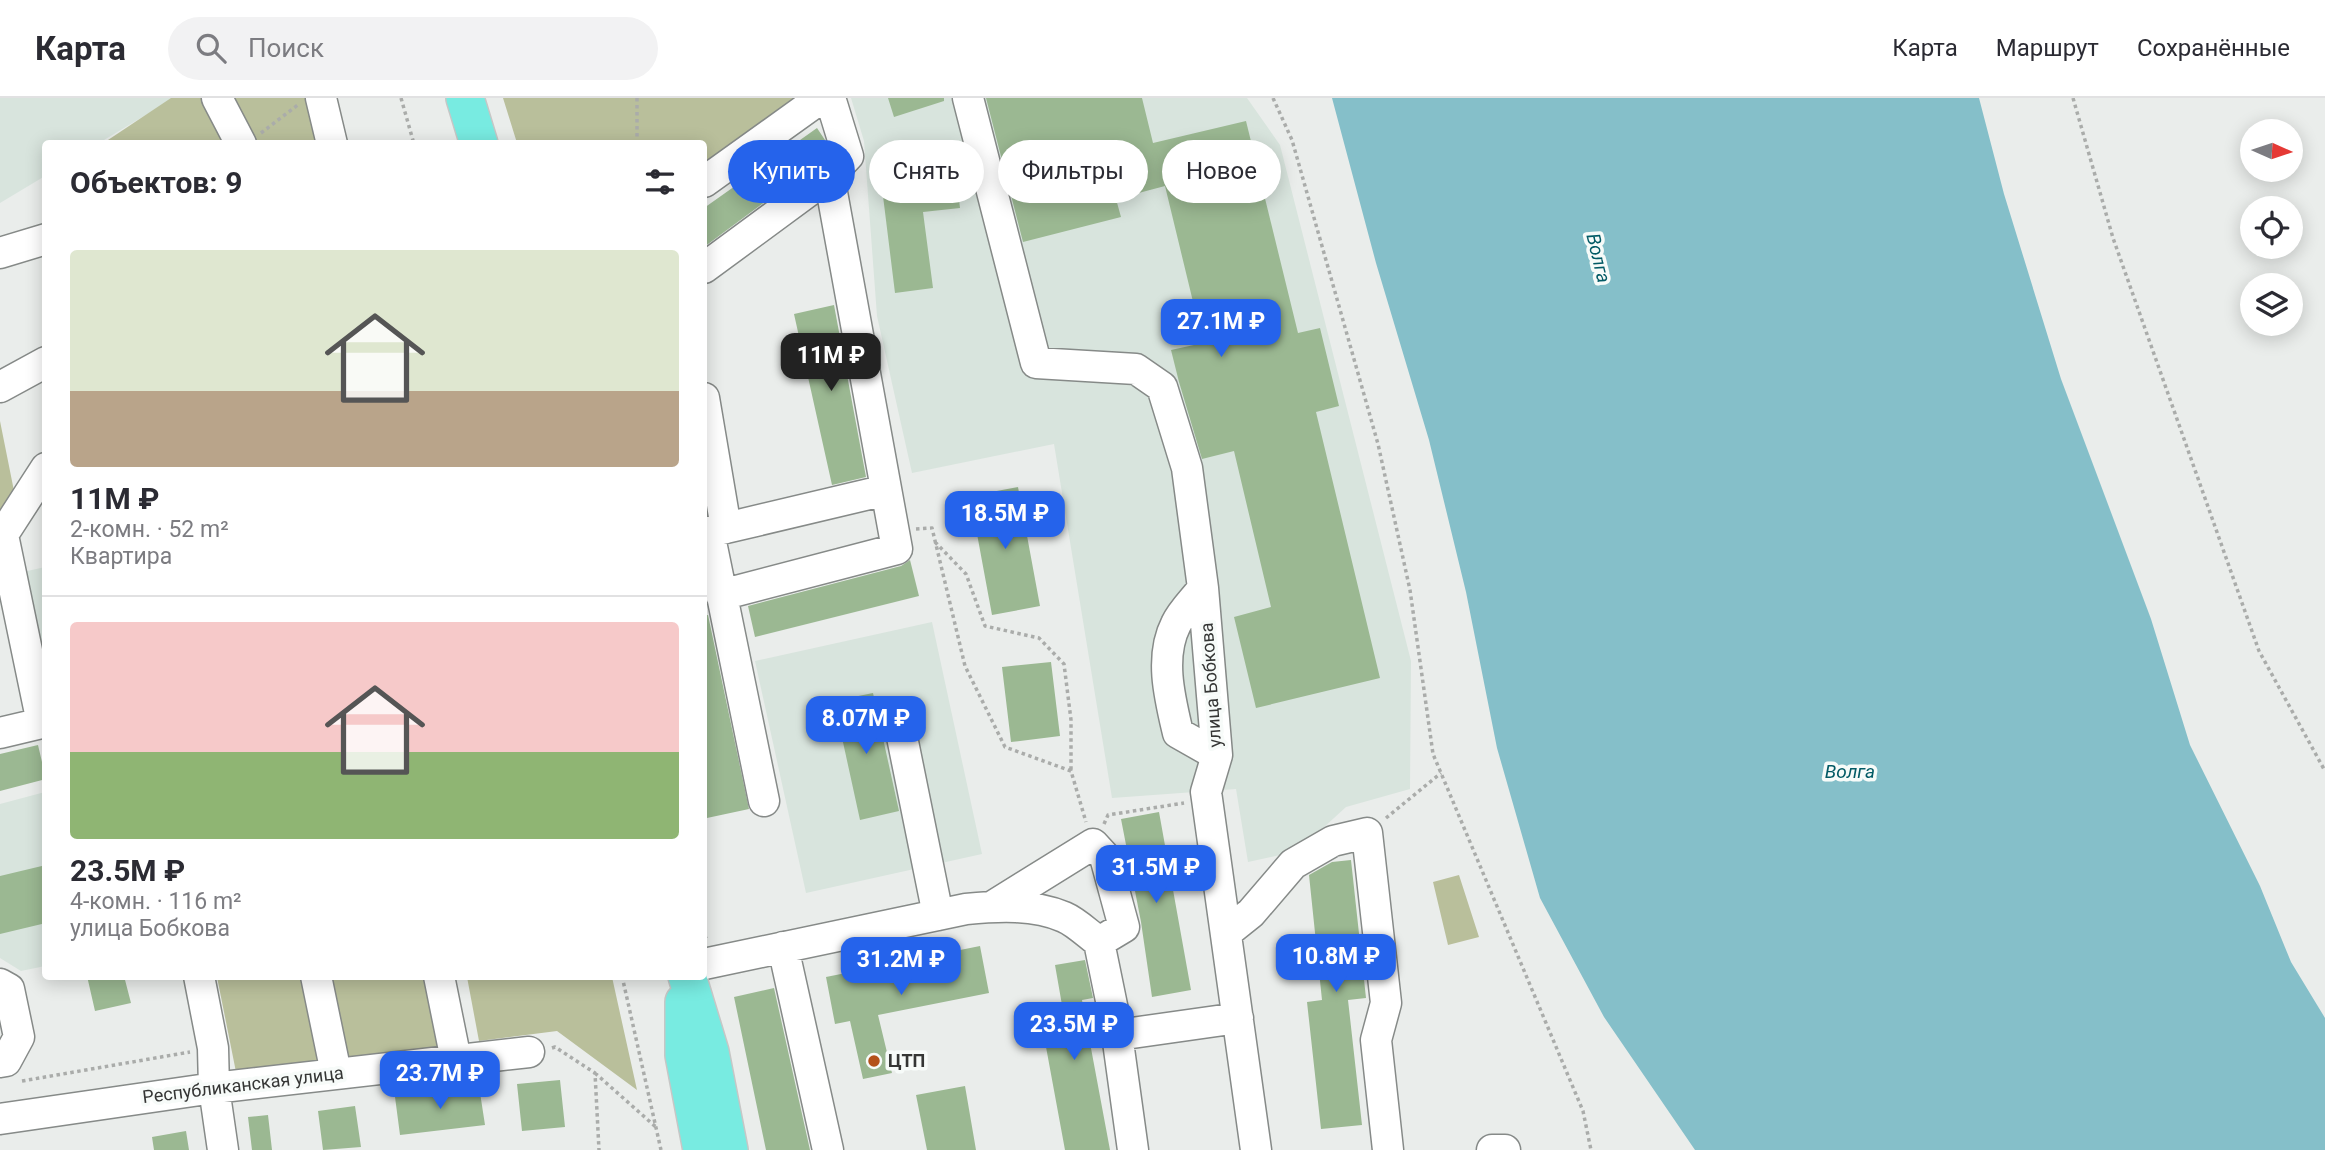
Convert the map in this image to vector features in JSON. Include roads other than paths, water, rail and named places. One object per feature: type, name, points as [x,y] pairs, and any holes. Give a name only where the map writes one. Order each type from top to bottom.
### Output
[{"type":"main road","points":[[465,98],[478,140]]},
{"type":"main road","points":[[685,980],[684,1055],[702,1150]]},
{"type":"main road","points":[[686,980],[710,1052],[729,1150]]},
{"type":"street","points":[[217,98],[249,140]]},
{"type":"street","points":[[321,98],[331,140]]},
{"type":"street","points":[[707,180],[821,98]]},
{"type":"street","points":[[827,98],[832,104],[843,140]]},
{"type":"street","name":"улица Бобкова","points":[[968,98],[1036,363],[1136,369],[1162,387],[1187,468],[1203,588],[1217,755],[1207,795],[1256,1150]]},
{"type":"street","points":[[707,266],[792,203]]},
{"type":"street","points":[[721,595],[897,549],[834,203]]},
{"type":"street","points":[[0,253],[42,240]]},
{"type":"street","points":[[0,387],[42,364]]},
{"type":"street","points":[[707,442],[713,531],[721,595],[764,801]]},
{"type":"street","points":[[0,733],[42,723],[1,537],[42,474]]},
{"type":"street","points":[[713,531],[886,490]]},
{"type":"street","points":[[1203,588],[1176,624],[1167,656],[1171,701],[1178,733],[1217,755]]},
{"type":"street","points":[[899,722],[938,915]]},
{"type":"street","points":[[1226,933],[1251,913],[1293,863],[1334,841],[1367,833],[1386,1003],[1376,1040],[1388,1150]]},
{"type":"street","points":[[993,906],[1093,844],[1105,857],[1124,927],[1099,942]]},
{"type":"street","points":[[707,963],[966,909],[993,906],[1045,911],[1066,917],[1099,942],[1118,1035],[1133,1150]]},
{"type":"street","points":[[783,947],[828,1150]]},
{"type":"street","points":[[201,980],[213,1048],[214,1087],[223,1150]]},
{"type":"street","points":[[317,980],[336,1073]]},
{"type":"street","points":[[440,980],[456,1060]]},
{"type":"street","points":[[0,984],[9,989],[19,1037],[5,1061],[5,1072]]},
{"type":"street","points":[[1118,1035],[1238,1018]]},
{"type":"street","name":"Республиканская улица","points":[[0,1119],[214,1087],[529,1052]]},
{"type":"street","points":[[1492,1150],[1505,1150]]},
{"type":"water","name":"Волга","points":[[1332,98],[1979,98],[2004,194],[2061,379],[2151,619],[2190,745],[2260,886],[2291,962],[2325,1018],[2325,1150],[1695,1150],[1604,1017],[1540,898],[1497,748],[1466,592],[1429,440],[1376,263]]},
{"type":"place","name":"ЦТП","points":[[874,1061]]}]
